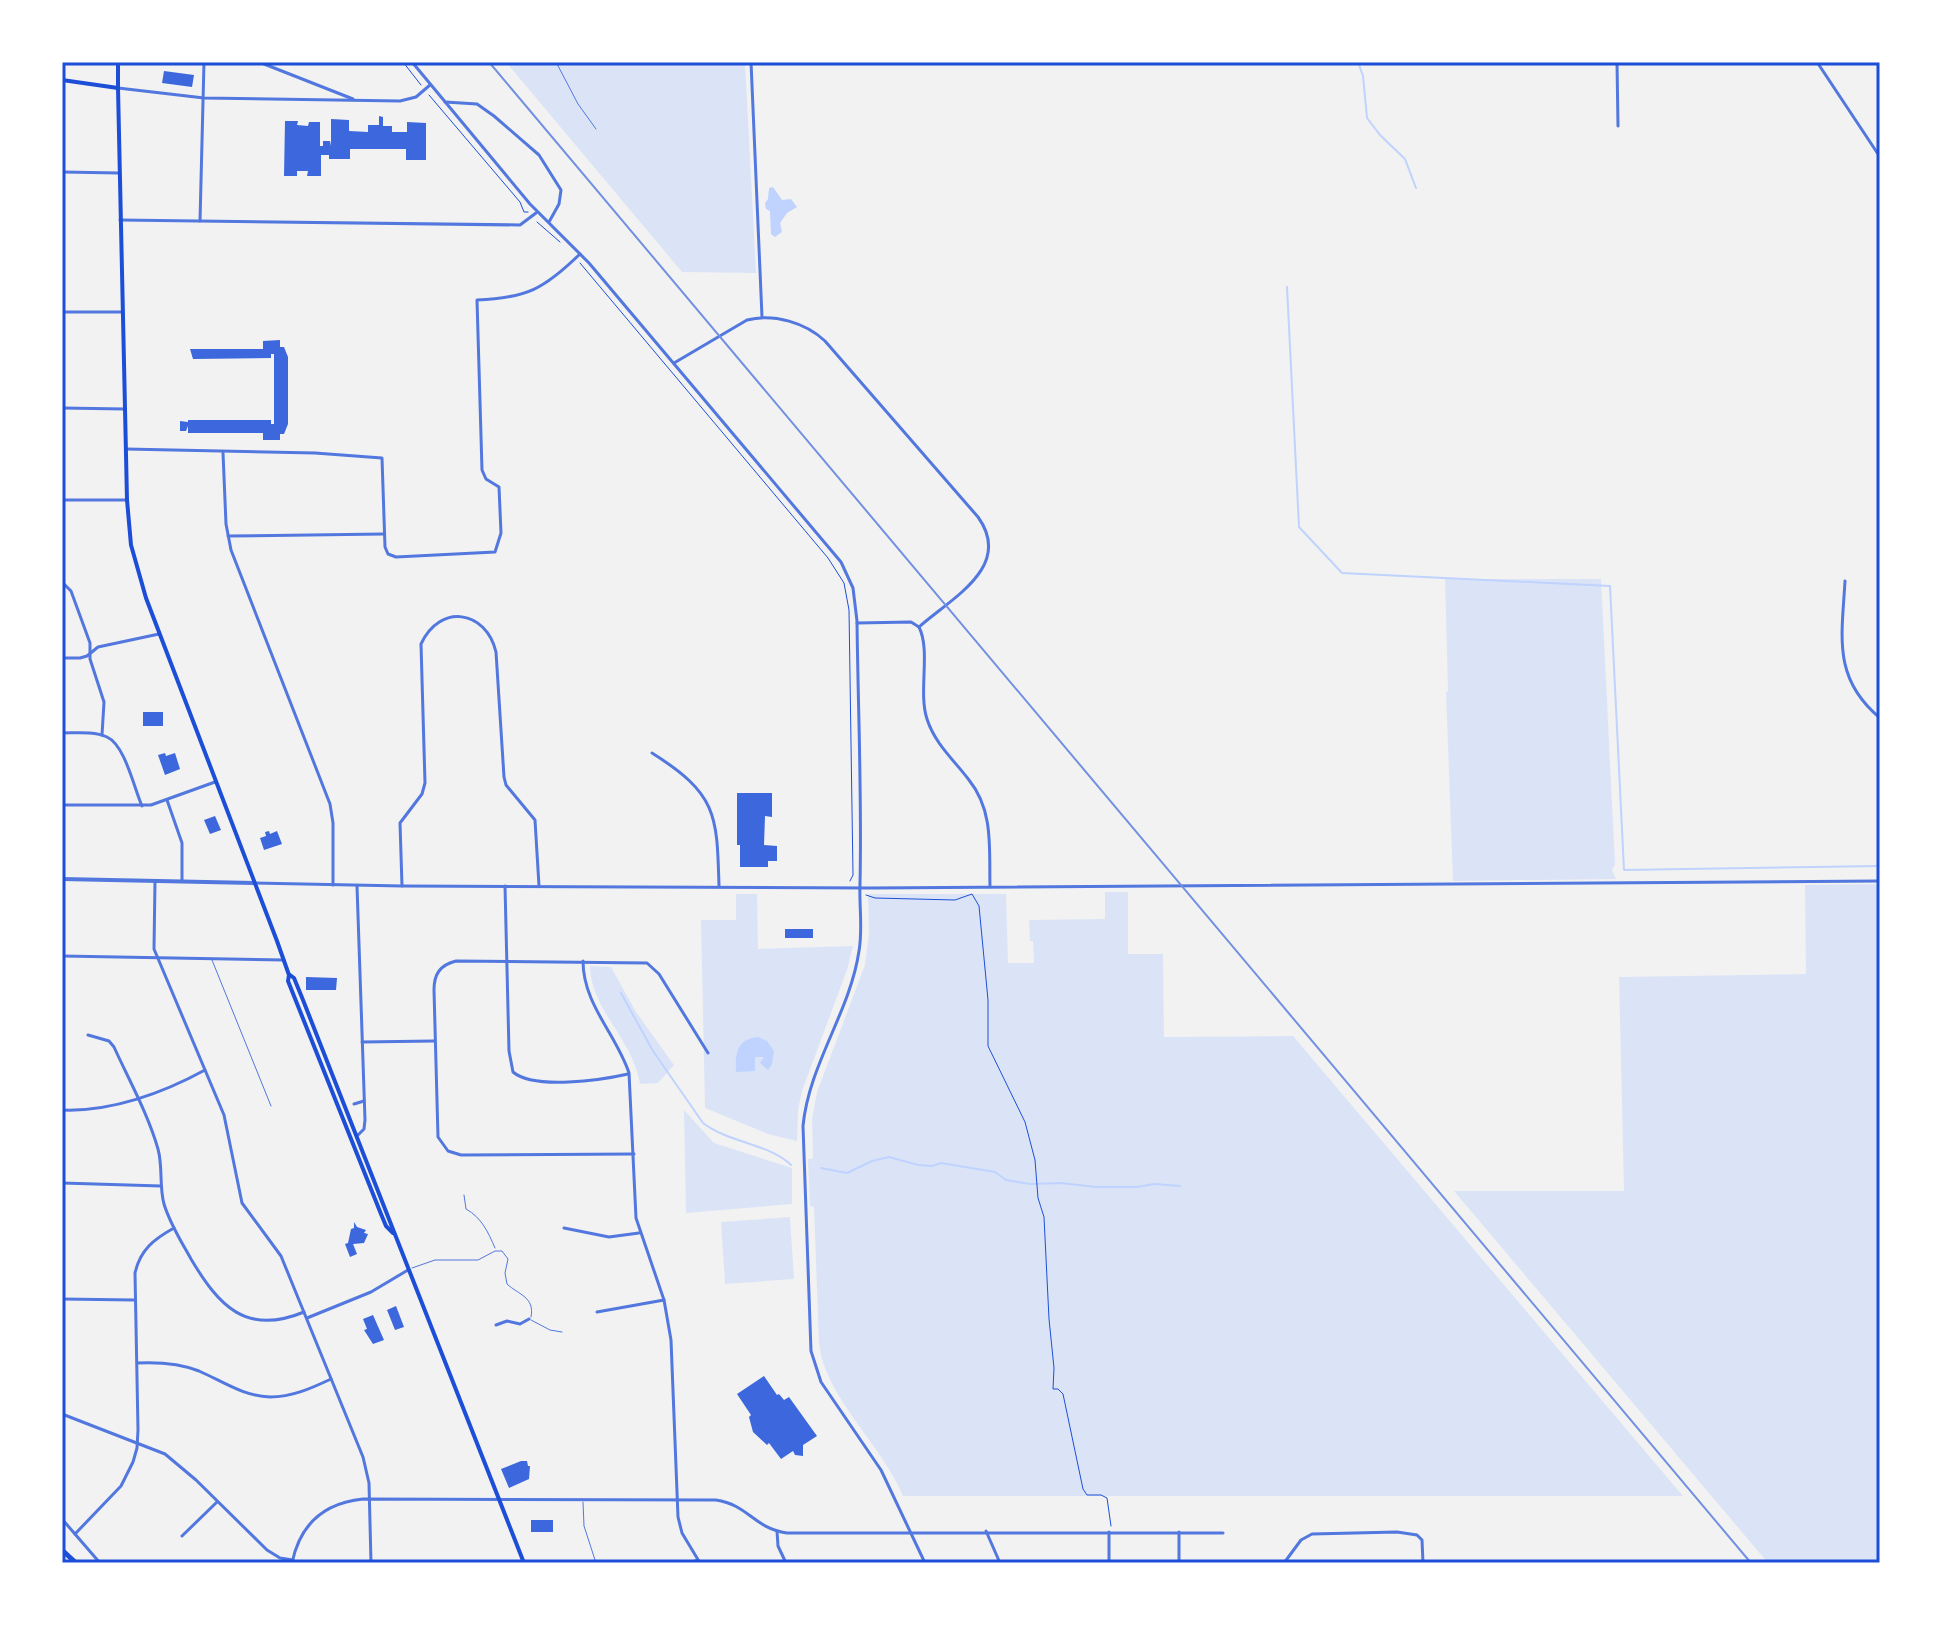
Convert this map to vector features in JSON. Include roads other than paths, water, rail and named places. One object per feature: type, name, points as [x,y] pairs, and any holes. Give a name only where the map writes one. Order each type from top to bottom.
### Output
[{"type":"highway","points":[[62,1550],[76,1563]]},
{"type":"main road","points":[[118,62],[127,500],[134,562],[284,960],[288,981],[386,1226],[393,1233]]},
{"type":"main road","points":[[62,80],[118,88]]},
{"type":"main road","points":[[289,975],[294,978],[358,1135],[393,1233],[524,1563]]},
{"type":"street","points":[[200,221],[204,62]]},
{"type":"street","points":[[259,62],[356,100]]},
{"type":"street","points":[[412,62],[537,212],[581,253],[841,562],[853,588],[857,623],[861,930],[858,961],[811,1083],[805,1108],[803,1126],[811,1351],[821,1382],[881,1470],[925,1563]]},
{"type":"street","points":[[751,62],[762,317]]},
{"type":"street","points":[[1817,62],[1880,157]]},
{"type":"street","points":[[1617,63],[1618,126]]},
{"type":"street","points":[[118,88],[204,98],[406,101],[430,85]]},
{"type":"street","points":[[445,102],[477,104],[539,155],[561,190],[559,204],[549,222]]},
{"type":"street","points":[[62,172],[119,173]]},
{"type":"street","points":[[120,220],[520,225],[537,212]]},
{"type":"street","points":[[126,449],[382,458],[384,534],[388,554],[396,557],[496,550],[501,533],[499,487],[486,479],[482,470],[477,300],[506,299],[527,294],[542,286],[581,253]]},
{"type":"street","points":[[62,312],[123,312]]},
{"type":"street","points":[[674,363],[747,320],[762,317],[793,322],[811,329],[820,337],[985,528],[989,551],[978,577],[919,627]]},
{"type":"street","points":[[62,408],[125,409]]},
{"type":"street","points":[[223,451],[228,536],[235,560],[329,798],[333,823],[333,885]]},
{"type":"street","points":[[62,500],[127,500]]},
{"type":"street","points":[[228,536],[384,534]]},
{"type":"street","points":[[1845,581],[1841,647],[1845,670],[1862,701],[1880,718]]},
{"type":"street","points":[[64,582],[71,591],[85,630],[90,661],[104,702],[102,735]]},
{"type":"street","points":[[402,886],[400,823],[422,794],[425,783],[421,644],[425,635],[440,621],[457,616],[481,624],[493,640],[504,777],[509,790],[535,820],[539,886]]},
{"type":"street","points":[[857,623],[911,622],[919,627],[923,639],[925,714],[938,743],[971,781],[984,806],[989,831],[990,887]]},
{"type":"street","points":[[62,658],[80,658],[98,647],[159,634]]},
{"type":"street","points":[[62,733],[102,735],[115,741],[142,806]]},
{"type":"street","points":[[652,753],[680,770],[708,804],[715,820],[719,886]]},
{"type":"street","points":[[62,805],[142,806],[215,782]]},
{"type":"street","points":[[167,800],[182,843],[182,881]]},
{"type":"street","points":[[62,879],[357,886],[860,887],[1880,881]]},
{"type":"street","points":[[155,881],[153,942],[157,958],[224,1115],[242,1203],[277,1248],[363,1457],[370,1499],[371,1563]]},
{"type":"street","points":[[357,886],[365,1127],[358,1135]]},
{"type":"street","points":[[505,886],[510,1065],[513,1072],[529,1080],[594,1080],[629,1073]]},
{"type":"street","points":[[62,956],[284,960]]},
{"type":"street","points":[[634,1154],[461,1155],[448,1151],[441,1144],[437,1129],[434,983],[437,973],[445,965],[456,961],[638,961],[653,967],[708,1053]]},
{"type":"street","points":[[583,961],[584,986],[629,1073],[636,1218],[664,1300],[671,1340],[680,1527],[699,1561],[690,1563]]},
{"type":"street","points":[[88,1035],[109,1041],[114,1047],[158,1147],[163,1202],[174,1228],[210,1290],[232,1310],[245,1316],[274,1321],[304,1312]]},
{"type":"street","points":[[362,1042],[435,1041]]},
{"type":"street","points":[[62,1110],[99,1108],[137,1099],[205,1070]]},
{"type":"street","points":[[354,1104],[364,1101]]},
{"type":"street","points":[[62,1183],[161,1186]]},
{"type":"street","points":[[75,1534],[121,1486],[133,1462],[137,1442],[137,1261],[153,1240],[174,1228]]},
{"type":"street","points":[[564,1228],[609,1237],[639,1233]]},
{"type":"street","points":[[307,1318],[371,1292],[408,1270]]},
{"type":"street","points":[[62,1299],[135,1300]]},
{"type":"street","points":[[597,1312],[664,1300]]},
{"type":"street","points":[[496,1325],[507,1321],[520,1324],[529,1319]]},
{"type":"street","points":[[137,1363],[178,1365],[256,1396],[285,1396],[331,1379]]},
{"type":"street","points":[[62,1414],[165,1454],[181,1465],[267,1550],[292,1562],[303,1531],[322,1511],[348,1501],[370,1499],[716,1500],[735,1504],[758,1524],[777,1531],[1110,1529],[1223,1533]]},
{"type":"street","points":[[182,1536],[217,1501]]},
{"type":"street","points":[[62,1519],[100,1563]]},
{"type":"street","points":[[1109,1563],[1110,1529]]},
{"type":"street","points":[[777,1531],[778,1546],[786,1563]]},
{"type":"street","points":[[986,1531],[1000,1563]]},
{"type":"street","points":[[1179,1532],[1179,1563]]},
{"type":"street","points":[[1284,1563],[1301,1540],[1312,1534],[1397,1532],[1419,1537],[1423,1563]]},
{"type":"lane","points":[[556,62],[578,104],[596,129]]},
{"type":"lane","points":[[212,958],[271,1106]]},
{"type":"lane","points":[[464,1195],[466,1209],[478,1217],[488,1230],[496,1250]]},
{"type":"lane","points":[[408,1270],[435,1260],[478,1260],[496,1250],[502,1251],[508,1259],[505,1273],[507,1284],[531,1304],[529,1319],[550,1330],[562,1332]]},
{"type":"lane","points":[[583,1500],[584,1526],[596,1563]]},
{"type":"water","points":[[773,187],[782,200],[791,199],[797,207],[787,213],[780,223],[782,232],[775,237],[771,234],[770,211],[765,203],[769,188]]},
{"type":"water","points":[[751,1038],[767,1041],[774,1051],[772,1064],[768,1070],[760,1063],[764,1057],[755,1057],[755,1071],[736,1072],[739,1048]]},
{"type":"waterway","points":[[1358,62],[1363,76],[1367,118],[1405,159],[1416,188]]},
{"type":"waterway","points":[[1287,287],[1299,527],[1342,573],[1610,586],[1624,870],[1880,866]]},
{"type":"waterway","points":[[621,993],[653,1051],[703,1123],[713,1130],[772,1152],[791,1165]]},
{"type":"waterway","points":[[821,1168],[847,1173],[889,1157],[918,1165],[941,1163],[995,1172],[1006,1180],[1030,1184],[1180,1186]]},
{"type":"railway","points":[[489,62],[1751,1563]]}]
